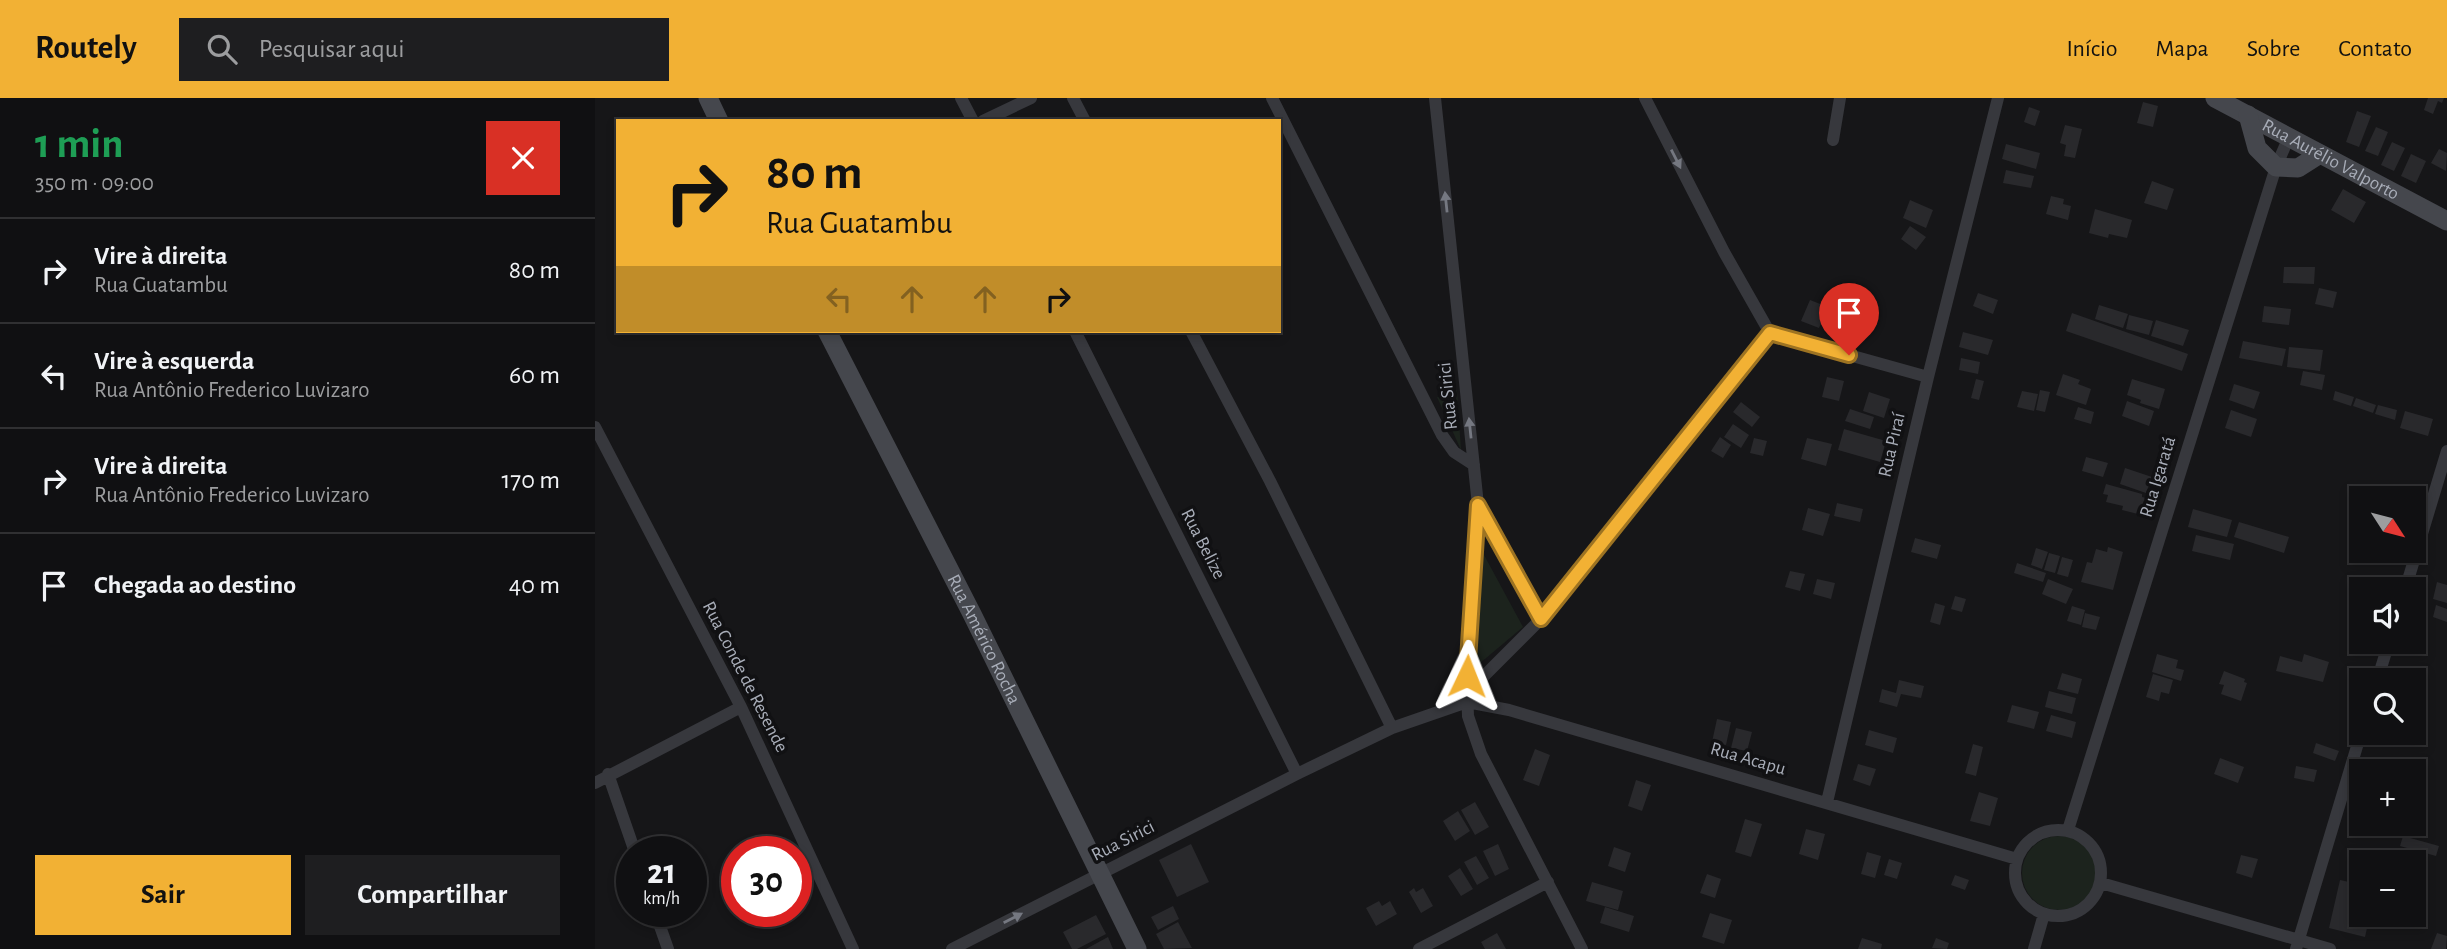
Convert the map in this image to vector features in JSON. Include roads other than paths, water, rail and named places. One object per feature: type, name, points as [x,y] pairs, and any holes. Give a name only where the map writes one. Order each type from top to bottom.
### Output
[{"type":"street","points":[[708,98],[718,119]]},
{"type":"street","points":[[961,98],[972,119]]},
{"type":"street","points":[[987,119],[1031,98]]},
{"type":"street","points":[[1073,98],[1084,119]]},
{"type":"street","points":[[1272,98],[1442,435],[1454,453],[1474,465]]},
{"type":"street","name":"Rua Sirici","points":[[952,949],[1297,774],[1392,728],[1468,696],[1467,661],[1478,505],[1435,98]]},
{"type":"street","points":[[1645,98],[1724,252],[1770,333],[1928,377]]},
{"type":"street","points":[[1833,139],[1840,98]]},
{"type":"street","name":"Rua Piraí","points":[[1827,802],[1928,377],[1998,98]]},
{"type":"street","name":"Rua Aurélio Valporto","points":[[2215,98],[2447,221]]},
{"type":"street","points":[[2248,116],[2257,148],[2276,167],[2298,168],[2320,154]]},
{"type":"street","name":"Rua Igaratá","points":[[2068,830],[2276,167],[2289,137]]},
{"type":"street","name":"Rua Américo Rocha","points":[[828,333],[972,614],[1137,949]]},
{"type":"street","name":"Rua Belize","points":[[1076,333],[1297,774]]},
{"type":"street","points":[[1192,333],[1270,481],[1392,728]]},
{"type":"street","points":[[1582,949],[1481,754],[1473,733],[1468,696],[1541,619],[1770,333]]},
{"type":"street","name":"Rua Conde de Resende","points":[[595,427],[741,707],[853,949]]},
{"type":"street","points":[[595,457],[607,451]]},
{"type":"street","points":[[2409,577],[2447,451]]},
{"type":"street","points":[[1478,505],[1541,619]]},
{"type":"street","name":"Rua Acapu","points":[[1468,696],[2017,859]]},
{"type":"street","points":[[595,783],[741,707]]},
{"type":"street","points":[[2297,945],[2357,745]]},
{"type":"street","points":[[608,774],[629,836]]},
{"type":"street","points":[[2055,829],[2068,830],[2081,835],[2092,844],[2102,869],[2101,883],[2095,896],[2085,907],[2066,915],[2044,914],[2032,908],[2017,886],[2017,859],[2032,838],[2055,829]]},
{"type":"street","points":[[1419,949],[1548,882]]},
{"type":"street","points":[[2101,883],[2297,945],[2330,949]]},
{"type":"street","points":[[2034,949],[2044,914]]},
{"type":"street","points":[[660,927],[667,949]]}]
